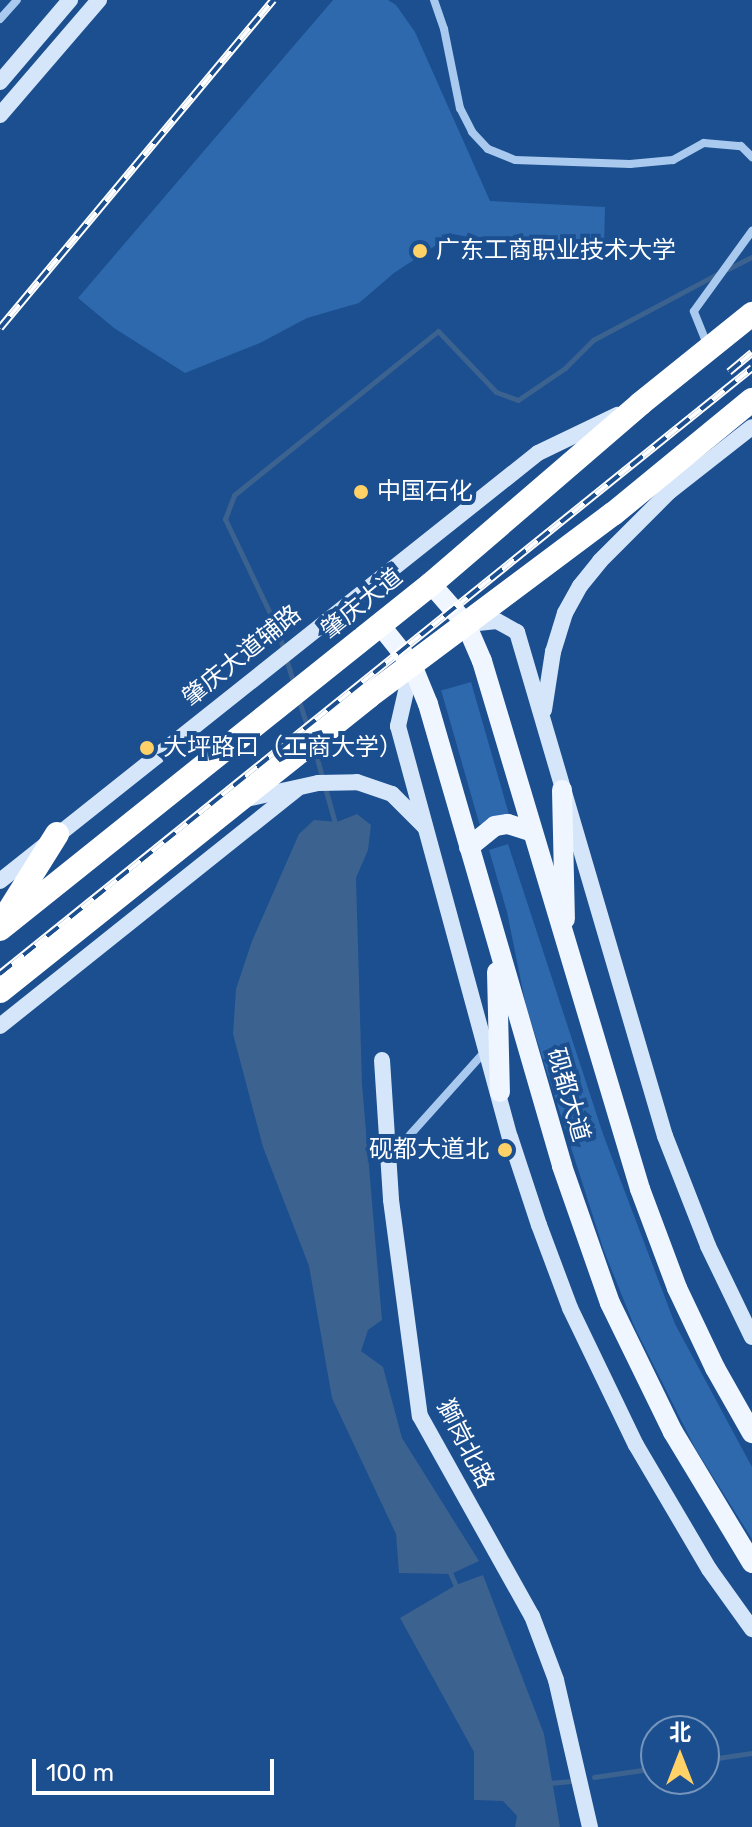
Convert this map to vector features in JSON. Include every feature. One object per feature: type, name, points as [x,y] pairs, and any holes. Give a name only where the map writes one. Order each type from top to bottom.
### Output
[{"type":"highway","name":"肇庆大道","points":[[0,926],[431,584],[640,404],[752,314]]},
{"type":"highway","points":[[0,991],[329,728],[613,514],[752,400]]},
{"type":"highway","points":[[0,926],[57,834]]},
{"type":"main road","name":"砚都大道","points":[[431,584],[466,624],[486,674],[530,831],[640,1189],[677,1288],[715,1368],[752,1433]]},
{"type":"main road","name":"砚都大道","points":[[380,625],[412,665],[428,704],[562,1166],[610,1303],[673,1432],[752,1563]]},
{"type":"main road","points":[[562,790],[566,943]]},
{"type":"main road","points":[[469,847],[495,826],[508,824],[530,831]]},
{"type":"main road","points":[[496,940],[500,1092]]},
{"type":"main road","points":[[715,1368],[752,1400]]},
{"type":"street","points":[[0,19],[17,0]]},
{"type":"street","points":[[0,82],[70,0]]},
{"type":"street","points":[[0,115],[99,0]]},
{"type":"street","points":[[434,0],[444,29],[460,108],[472,132],[488,149],[515,160],[630,164],[673,160],[704,143],[741,146],[752,157]]},
{"type":"street","points":[[709,348],[694,311],[752,231]]},
{"type":"street","name":"肇庆大道辅路","points":[[0,881],[538,453],[640,404]]},
{"type":"street","points":[[543,719],[547,678],[565,613],[600,561],[669,492],[752,427]]},
{"type":"street","points":[[613,514],[669,492],[707,437]]},
{"type":"street","points":[[466,624],[497,621],[517,632],[562,790],[624,986],[665,1136],[708,1246],[752,1337]]},
{"type":"street","points":[[412,665],[398,726],[488,1047],[510,1137],[539,1225],[570,1308],[606,1386],[673,1511],[752,1629]]},
{"type":"street","points":[[193,870],[239,800],[339,781],[376,787],[392,794],[429,831]]},
{"type":"street","points":[[0,1026],[297,789]]},
{"type":"street","points":[[388,1160],[488,1047]]},
{"type":"street","name":"獅岗北路","points":[[382,1060],[388,1160],[408,1346],[420,1416],[532,1616],[556,1680],[590,1827]]},
{"type":"shaded area","points":[[333,0],[388,0],[396,5],[415,32],[490,201],[605,207],[604,251],[520,247],[453,234],[394,273],[359,303],[307,318],[260,343],[185,373],[114,328],[78,298]]},
{"type":"shaded area","points":[[471,682],[509,816],[480,824],[441,691]]},
{"type":"shaded area","points":[[357,814],[371,825],[368,850],[356,878],[362,1084],[382,1320],[368,1330],[361,1351],[383,1367],[402,1438],[479,1561],[451,1574],[399,1573],[396,1534],[332,1398],[309,1266],[263,1147],[233,1034],[236,989],[252,941],[299,834],[314,820],[337,822]]},
{"type":"shaded area","points":[[508,844],[603,1134],[675,1324],[752,1467],[752,1539],[695,1448],[635,1328],[604,1251],[526,1006],[507,912],[489,850]]},
{"type":"shaded area","points":[[483,1575],[544,1734],[560,1827],[515,1827],[517,1816],[503,1801],[474,1800],[474,1752],[400,1618],[456,1585]]},
{"type":"waterway","points":[[728,269],[752,257]]},
{"type":"waterway","points":[[294,685],[277,628],[225,519],[234,495],[438,331],[496,392],[518,400],[565,368],[593,340],[719,273]]},
{"type":"waterway","points":[[298,698],[310,735]]},
{"type":"waterway","points":[[314,748],[336,827]]},
{"type":"waterway","points":[[448,1568],[457,1588]]},
{"type":"waterway","points":[[720,1758],[752,1753]]},
{"type":"waterway","points":[[594,1777],[640,1770]]},
{"type":"waterway","points":[[549,1783],[572,1781]]},
{"type":"railway","points":[[0,328],[273,0]]},
{"type":"railway","points":[[729,372],[752,353]]},
{"type":"railway","points":[[0,974],[752,368]]},
{"type":"place","name":"广东工商职业技术大学","points":[[420,251]]},
{"type":"place","name":"中国石化","points":[[361,492]]},
{"type":"place","name":"大坪路口（工商大学）","points":[[147,748]]},
{"type":"place","name":"砚都大道北","points":[[505,1150]]}]
